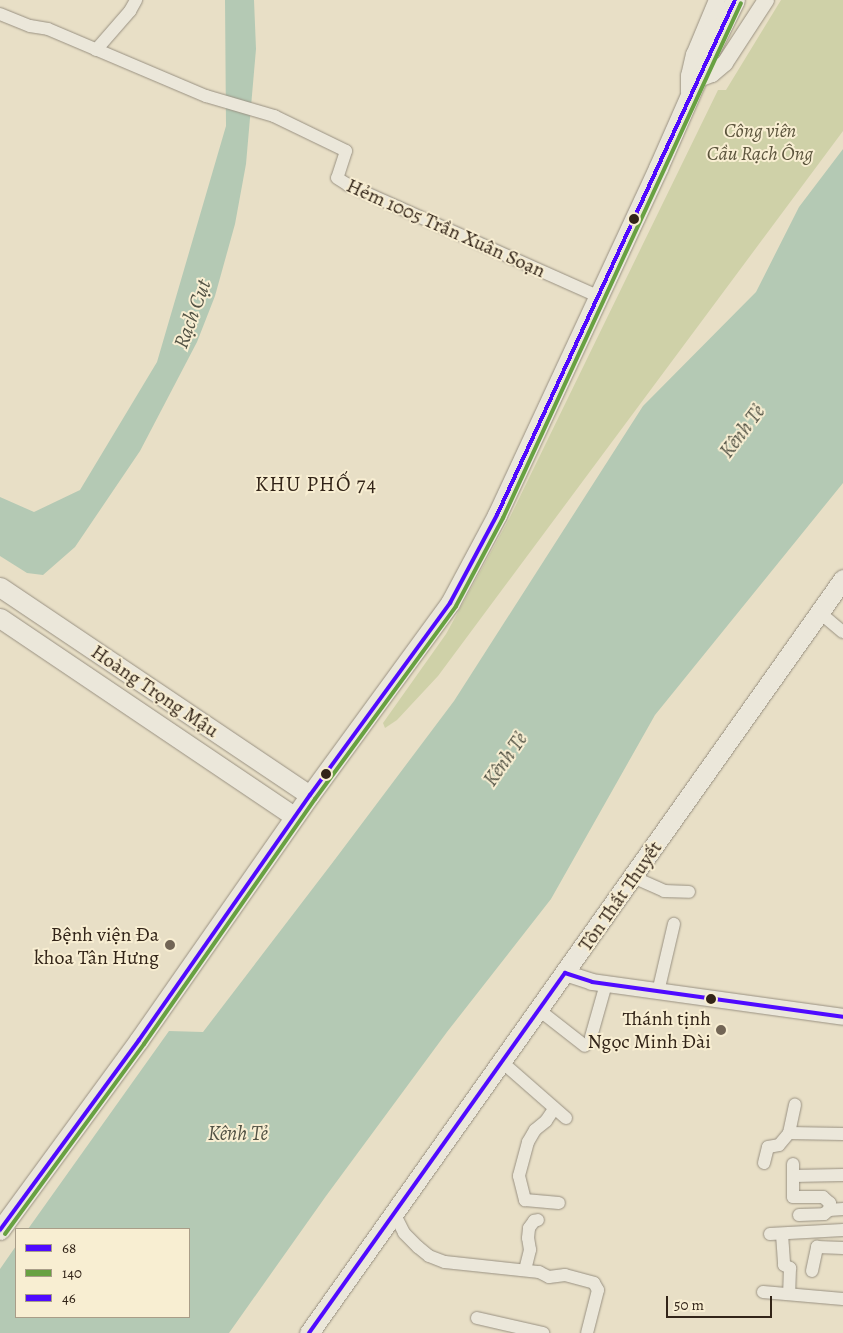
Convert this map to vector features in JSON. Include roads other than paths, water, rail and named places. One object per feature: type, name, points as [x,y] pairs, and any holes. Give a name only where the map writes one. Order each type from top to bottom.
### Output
[{"type":"main road","points":[[0,1230],[139,1040],[294,816],[450,603],[497,515],[599,297],[704,63],[735,0]]},
{"type":"main road","name":"Tôn Thất Thuyết","points":[[309,1333],[566,973],[843,579]]},
{"type":"main road","name":"Hoàng Trọng Mậu","points":[[0,587],[310,795]]},
{"type":"main road","name":"Hoàng Trọng Mậu","points":[[0,618],[294,816]]},
{"type":"main road","points":[[51,652],[65,631]]},
{"type":"street","points":[[0,14],[30,26],[48,29],[96,50],[130,11],[136,0]]},
{"type":"street","points":[[717,0],[700,39],[688,76],[693,88],[725,63],[766,0]]},
{"type":"street","name":"Hẻm 1005 Trần Xuân Soạn","points":[[96,50],[206,96],[274,116],[346,151],[337,178],[348,185],[599,297]]},
{"type":"street","points":[[819,612],[843,632]]},
{"type":"street","points":[[633,877],[664,891],[689,892]]},
{"type":"street","points":[[658,992],[674,924]]},
{"type":"street","points":[[566,973],[606,984],[843,1017]]},
{"type":"street","points":[[539,1010],[588,1042],[606,984]]},
{"type":"street","points":[[502,1062],[566,1118]]},
{"type":"street","points":[[764,1163],[768,1147],[780,1145],[789,1133],[795,1105]]},
{"type":"street","points":[[554,1109],[546,1121],[535,1130],[528,1142],[519,1176],[525,1200],[558,1203]]},
{"type":"street","points":[[789,1133],[843,1134]]},
{"type":"street","points":[[829,1210],[830,1203],[823,1197],[793,1197],[793,1170],[843,1175]]},
{"type":"street","points":[[798,1215],[824,1214],[829,1210],[843,1209]]},
{"type":"street","points":[[394,1213],[404,1233],[429,1256],[445,1262],[525,1270],[549,1276],[573,1276],[594,1283],[598,1290],[587,1333]]},
{"type":"street","points":[[525,1270],[530,1250],[529,1228],[538,1220]]},
{"type":"street","points":[[789,1294],[790,1268],[784,1265],[776,1234],[843,1230]]},
{"type":"street","points":[[812,1271],[817,1247],[843,1248]]},
{"type":"street","points":[[763,1292],[843,1299]]},
{"type":"street","points":[[477,1318],[543,1333]]},
{"type":"water","name":"Rạch Cụt","points":[[225,0],[254,0],[256,49],[246,164],[235,224],[215,296],[197,342],[140,451],[75,547],[43,575],[27,573],[0,556],[0,497],[34,512],[80,490],[157,362],[226,126]]},
{"type":"water","name":"Kênh Tẻ","points":[[843,149],[843,483],[655,715],[551,899],[447,1032],[326,1196],[229,1333],[0,1333],[0,1269],[15,1247],[15,1318],[190,1318],[190,1228],[29,1228],[169,1031],[203,1032],[333,862],[454,701],[643,406],[756,292],[799,207]]},
{"type":"place","name":"Bệnh viện Đa khoa Tân Hưng","points":[[170,945]]},
{"type":"place","name":"Thánh tịnh Ngọc Minh Đài","points":[[721,1030]]},
{"type":"district","name":"KHU PHỐ 74","points":[[316,484]]},
{"type":"park label","name":"Công viên Cầu Rạch Ông","points":[[760,142]]}]
